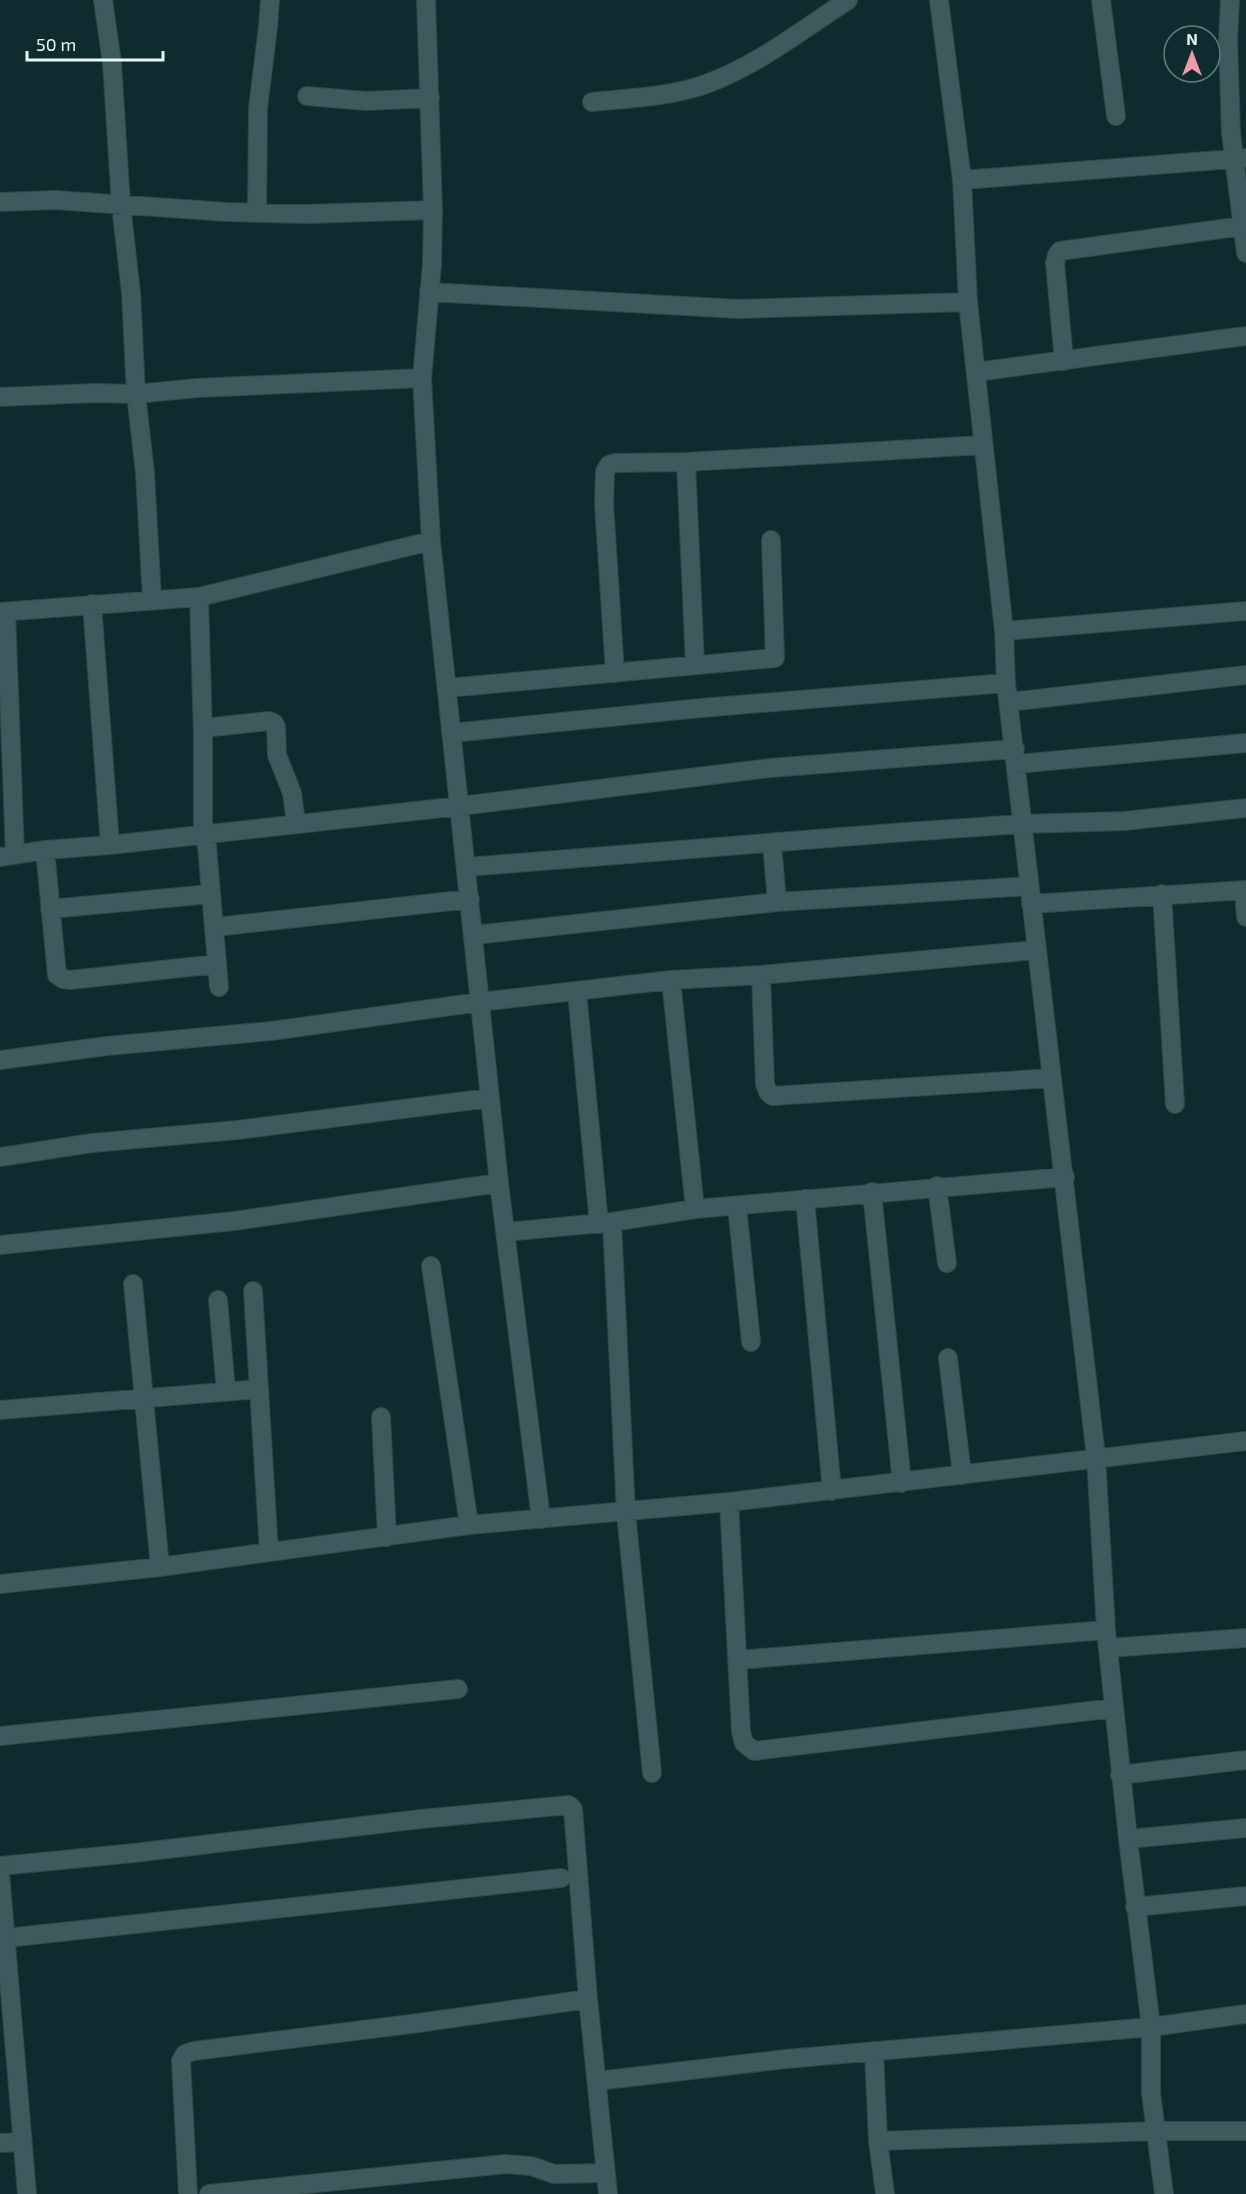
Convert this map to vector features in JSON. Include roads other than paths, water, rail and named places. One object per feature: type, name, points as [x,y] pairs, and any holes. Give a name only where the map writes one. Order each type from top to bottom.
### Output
[{"type":"street","points":[[103,0],[112,63],[121,205],[131,293],[136,394],[146,473],[152,599]]},
{"type":"street","points":[[257,213],[258,108],[270,0]]},
{"type":"street","points":[[426,0],[434,210],[432,264],[422,378],[431,541],[499,1184],[541,1519]]},
{"type":"street","points":[[592,102],[678,92],[705,85],[731,74],[784,44],[848,0]]},
{"type":"street","points":[[939,0],[962,180],[968,302],[1004,631],[1006,683],[1096,1457],[1107,1639],[1120,1775],[1151,2027],[1151,2094],[1164,2194]]},
{"type":"street","points":[[1101,0],[1116,116]]},
{"type":"street","points":[[1230,0],[1237,39],[1231,133],[1240,159],[1246,253]]},
{"type":"street","points":[[307,96],[366,100],[430,98]]},
{"type":"street","points":[[962,180],[1240,159]]},
{"type":"street","points":[[0,202],[55,200],[307,214],[434,210]]},
{"type":"street","points":[[1064,361],[1055,263],[1060,251],[1243,226]]},
{"type":"street","points":[[429,292],[740,309],[968,302]]},
{"type":"street","points":[[976,372],[1245,338]]},
{"type":"street","points":[[0,397],[95,393],[136,394],[197,388],[422,378]]},
{"type":"street","points":[[615,673],[604,504],[605,471],[609,465],[983,445]]},
{"type":"street","points":[[686,462],[695,665]]},
{"type":"street","points":[[447,688],[775,658],[771,540]]},
{"type":"street","points":[[431,541],[200,597],[3,612],[8,856],[45,850],[110,845],[460,806],[770,768],[1015,757],[1246,743]]},
{"type":"street","points":[[200,597],[203,835],[207,846],[219,987]]},
{"type":"street","points":[[92,604],[110,845]]},
{"type":"street","points":[[1004,631],[1246,611]]},
{"type":"street","points":[[1009,702],[1246,675]]},
{"type":"street","points":[[451,733],[701,708],[1006,683]]},
{"type":"street","points":[[203,728],[269,721],[274,723],[277,755],[292,793],[296,823]]},
{"type":"street","points":[[467,867],[892,833],[1124,821],[1246,808]]},
{"type":"street","points":[[772,844],[777,902]]},
{"type":"street","points":[[45,850],[57,975],[63,979],[217,964]]},
{"type":"street","points":[[474,935],[777,902],[1030,895],[1162,894],[1245,890],[1246,917]]},
{"type":"street","points":[[50,909],[211,894]]},
{"type":"street","points":[[1162,894],[1175,1104]]},
{"type":"street","points":[[215,927],[470,899]]},
{"type":"street","points":[[0,1060],[107,1046],[271,1031],[480,1002],[671,980],[761,975],[1036,950]]},
{"type":"street","points":[[761,975],[765,1084],[772,1096],[1052,1078]]},
{"type":"street","points":[[671,980],[695,1209]]},
{"type":"street","points":[[578,992],[606,1223],[626,1513],[652,1773]]},
{"type":"street","points":[[0,1157],[92,1143],[237,1130],[490,1098]]},
{"type":"street","points":[[506,1232],[606,1223],[695,1209],[937,1186],[1065,1177]]},
{"type":"street","points":[[0,1245],[234,1221],[499,1184]]},
{"type":"street","points":[[937,1186],[947,1263]]},
{"type":"street","points":[[872,1192],[902,1483]]},
{"type":"street","points":[[805,1199],[832,1491]]},
{"type":"street","points":[[737,1206],[751,1342]]},
{"type":"street","points":[[431,1266],[469,1525]]},
{"type":"street","points":[[133,1284],[160,1567]]},
{"type":"street","points":[[253,1291],[269,1552]]},
{"type":"street","points":[[218,1300],[226,1391]]},
{"type":"street","points":[[948,1358],[962,1474]]},
{"type":"street","points":[[0,1410],[259,1389]]},
{"type":"street","points":[[381,1417],[387,1537]]},
{"type":"street","points":[[0,1584],[160,1567],[469,1525],[626,1513],[832,1491],[1096,1457],[1246,1441]]},
{"type":"street","points":[[729,1502],[741,1731],[744,1743],[754,1750],[1114,1708]]},
{"type":"street","points":[[738,1660],[1107,1639],[1246,1638]]},
{"type":"street","points":[[0,1736],[458,1689]]},
{"type":"street","points":[[1120,1775],[1246,1760]]},
{"type":"street","points":[[0,1866],[134,1853],[421,1819],[569,1805],[573,1809],[588,1999],[608,2194]]},
{"type":"street","points":[[1128,1839],[1246,1827]]},
{"type":"street","points":[[0,1873],[27,2194]]},
{"type":"street","points":[[6,1938],[561,1878]]},
{"type":"street","points":[[1136,1907],[1246,1896]]},
{"type":"street","points":[[188,2194],[181,2061],[185,2054],[588,1999]]},
{"type":"street","points":[[597,2081],[874,2051],[1151,2027],[1246,2014]]},
{"type":"street","points":[[874,2051],[878,2140],[885,2194]]},
{"type":"street","points":[[878,2140],[1246,2131]]},
{"type":"street","points":[[0,2143],[22,2142]]},
{"type":"street","points":[[209,2194],[506,2164],[531,2166],[554,2174],[605,2173]]}]
